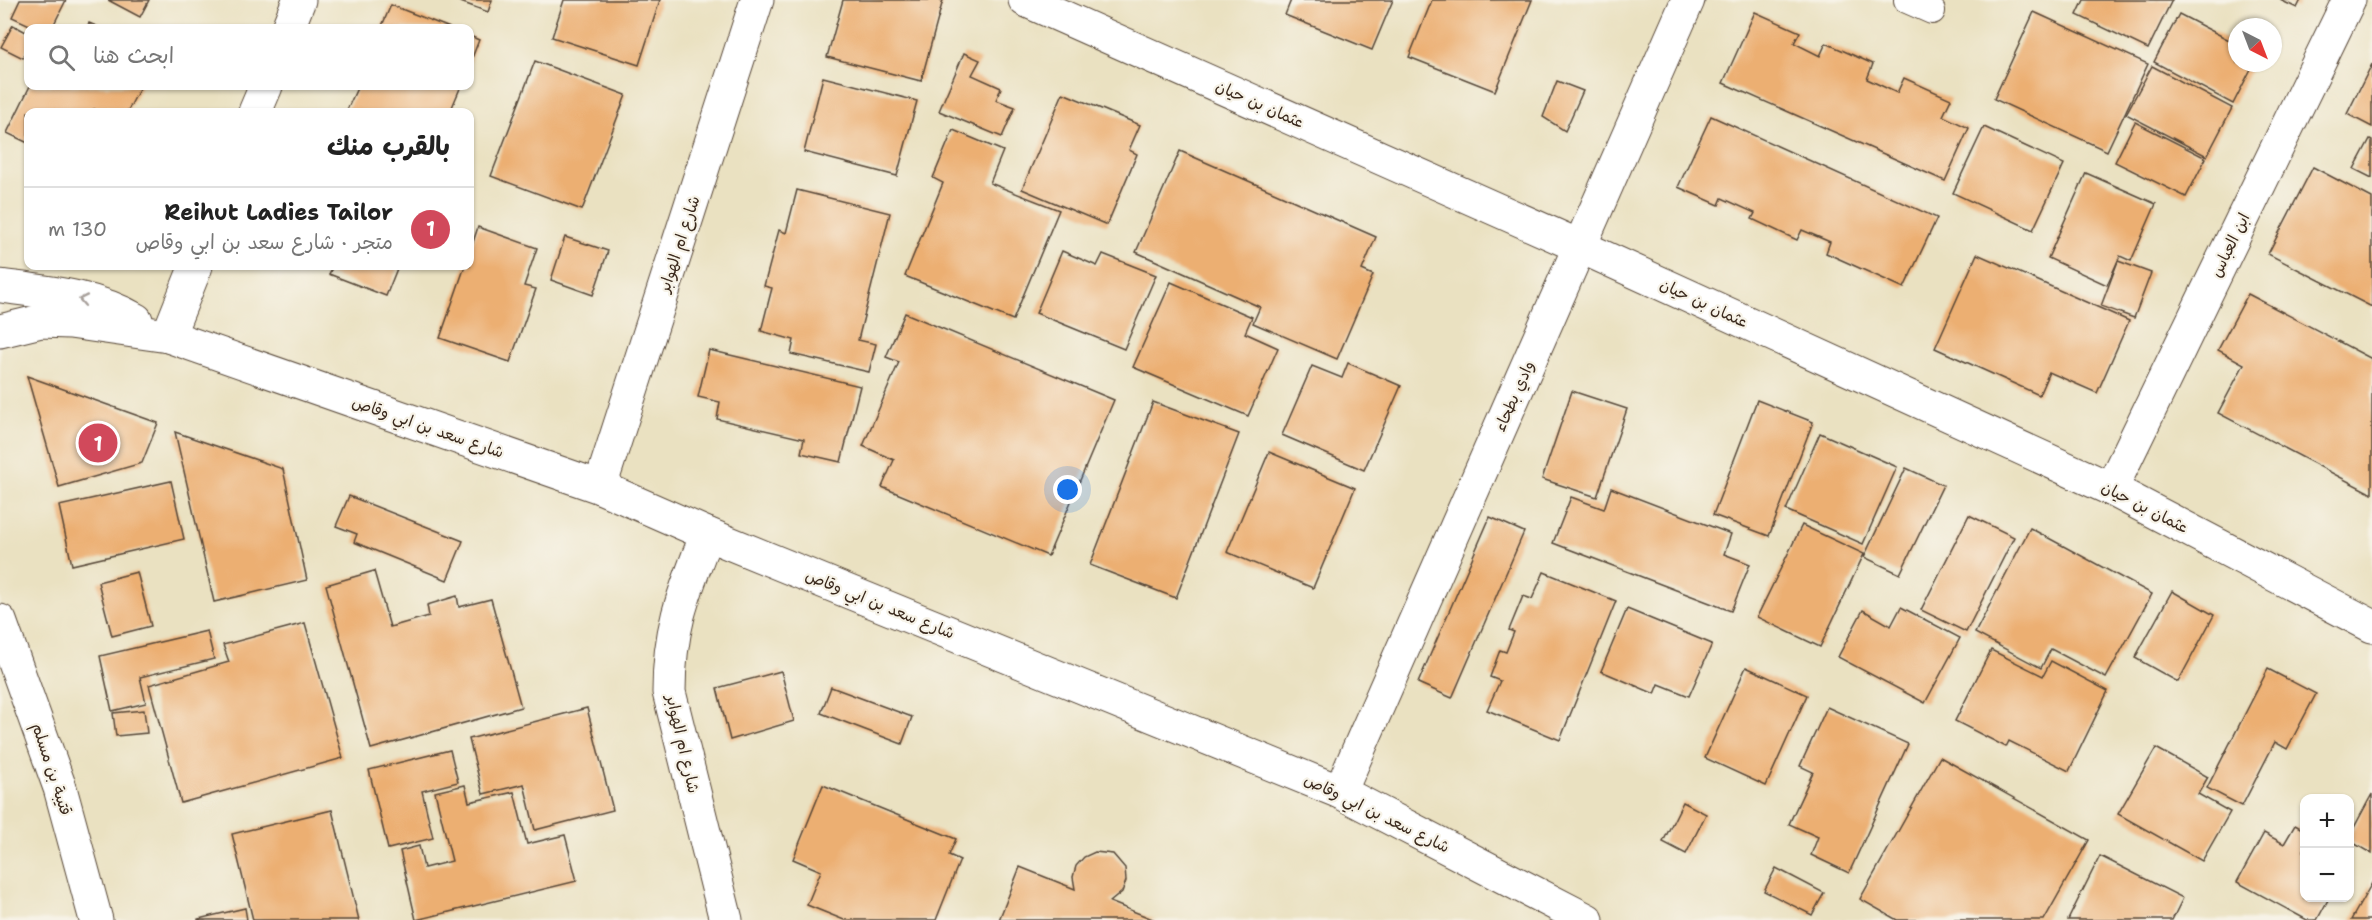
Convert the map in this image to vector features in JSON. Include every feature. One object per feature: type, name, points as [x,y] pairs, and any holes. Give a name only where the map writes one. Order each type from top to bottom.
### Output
[{"type":"street","points":[[290,24],[299,0]]},
{"type":"street","name":"شارع ام الهوابر","points":[[600,487],[757,0]]},
{"type":"street","name":"عثمان بن حيان","points":[[1025,0],[1579,246],[2111,489],[2372,626]]},
{"type":"street","name":"وادي بطحاء","points":[[1340,792],[1688,0]]},
{"type":"street","name":"ابن العباس","points":[[2111,489],[2349,0]]},
{"type":"street","points":[[257,108],[264,90]]},
{"type":"street","points":[[161,335],[194,270]]},
{"type":"street","name":"شارع سعد بن ابي وقاص","points":[[0,286],[89,301],[113,308],[161,335],[600,487],[707,534],[1340,792],[1587,920]]},
{"type":"street","name":"شارع سعد بن ابي وقاص","points":[[0,331],[41,321],[161,335]]},
{"type":"street","name":"شارع ام الهوابر","points":[[707,534],[677,612],[669,656],[669,692],[726,920]]},
{"type":"street","name":"قتيبة بن مسلم","points":[[0,621],[60,788],[96,920]]},
{"type":"lane","points":[[1907,0],[1932,11]]},
{"type":"building","points":[[20,0],[66,0],[54,24],[27,24],[12,17]]},
{"type":"building","points":[[108,0],[149,0],[140,17]]},
{"type":"building","points":[[455,0],[492,0],[488,12]]},
{"type":"building","points":[[564,0],[660,0],[639,65],[552,37]]},
{"type":"building","points":[[843,0],[943,0],[921,81],[827,57]]},
{"type":"building","points":[[1291,0],[1393,0],[1372,50],[1285,15]]},
{"type":"building","points":[[1432,0],[1532,0],[1495,91],[1409,57]]},
{"type":"building","points":[[2084,0],[2172,0],[2148,49],[2077,15]]},
{"type":"building","points":[[2280,0],[2301,0],[2297,8]]},
{"type":"building","points":[[391,5],[440,24],[383,24]]},
{"type":"building","points":[[1755,12],[1800,32],[1794,43],[1820,56],[1826,43],[1873,64],[1867,79],[1897,93],[1904,78],[1951,99],[1943,116],[1969,128],[1945,181],[1723,83]]},
{"type":"building","points":[[2034,12],[2148,64],[2107,151],[1994,99]]},
{"type":"building","points":[[2179,14],[2228,39],[2228,72],[2249,72],[2233,104],[2154,62]]},
{"type":"building","points":[[13,25],[24,31],[23,58],[1,47]]},
{"type":"building","points":[[474,38],[479,40],[474,53]]},
{"type":"building","points":[[964,53],[980,60],[972,75],[1001,88],[996,100],[1015,107],[1002,137],[939,111]]},
{"type":"building","points":[[535,61],[626,95],[582,210],[491,176]]},
{"type":"building","points":[[2372,64],[2372,127],[2347,114]]},
{"type":"building","points":[[2152,66],[2232,108],[2207,156],[2126,114]]},
{"type":"building","points":[[823,77],[917,101],[897,176],[804,152]]},
{"type":"building","points":[[1557,81],[1583,91],[1565,131],[1543,117]]},
{"type":"building","points":[[28,90],[139,90],[129,108],[24,108],[24,141],[7,133]]},
{"type":"building","points":[[356,90],[459,90],[452,108],[348,108]]},
{"type":"building","points":[[1063,93],[1140,125],[1129,150],[1137,154],[1107,225],[1022,189]]},
{"type":"building","points":[[1711,116],[1937,218],[1904,288],[1826,253],[1830,242],[1802,230],[1797,240],[1752,219],[1755,213],[1722,198],[1719,205],[1678,187]]},
{"type":"building","points":[[2135,122],[2206,158],[2186,197],[2115,162]]},
{"type":"building","points":[[1984,127],[2064,164],[2033,230],[1953,193]]},
{"type":"building","points":[[953,130],[1003,151],[990,183],[1059,210],[1013,320],[905,276],[943,183],[933,178]]},
{"type":"building","points":[[2370,139],[2372,140],[2372,178],[2354,169]]},
{"type":"building","points":[[1180,151],[1376,237],[1362,270],[1373,275],[1337,359],[1253,323],[1260,307],[1136,252]]},
{"type":"building","points":[[2313,167],[2372,198],[2372,307],[2268,254]]},
{"type":"building","points":[[2086,173],[2156,204],[2131,261],[2120,256],[2107,285],[2048,258]]},
{"type":"building","points":[[797,190],[890,213],[858,340],[876,344],[869,372],[791,354],[794,340],[761,331],[772,288],[764,286],[779,230],[786,233]]},
{"type":"building","points":[[478,227],[537,248],[524,286],[536,289],[510,362],[440,338],[464,270],[474,270],[474,239]]},
{"type":"building","points":[[565,237],[608,251],[593,295],[551,280]]},
{"type":"building","points":[[1062,251],[1097,266],[1103,254],[1156,275],[1124,349],[1036,313]]},
{"type":"building","points":[[1977,254],[2129,321],[2097,393],[2049,372],[2039,395],[1935,348]]},
{"type":"building","points":[[2118,261],[2151,273],[2134,318],[2101,306]]},
{"type":"building","points":[[331,270],[396,270],[386,296],[329,274]]},
{"type":"building","points":[[1171,282],[1252,317],[1245,333],[1278,348],[1248,416],[1133,367]]},
{"type":"building","points":[[2248,294],[2372,359],[2372,494],[2218,413],[2244,364],[2218,350]]},
{"type":"building","points":[[905,313],[1114,400],[1048,556],[882,487],[894,460],[863,446],[899,362],[886,357]]},
{"type":"building","points":[[709,350],[860,386],[841,462],[801,453],[804,439],[717,419],[720,402],[698,397]]},
{"type":"building","points":[[1348,363],[1401,386],[1364,470],[1282,435],[1312,366],[1342,378]]},
{"type":"building","points":[[27,376],[158,423],[142,463],[59,487]]},
{"type":"building","points":[[1572,391],[1627,409],[1597,497],[1542,479]]},
{"type":"building","points":[[1757,400],[1813,422],[1769,536],[1713,515]]},
{"type":"building","points":[[1153,402],[1239,434],[1176,598],[1090,565]]},
{"type":"building","points":[[175,432],[283,469],[307,580],[214,602]]},
{"type":"building","points":[[1820,433],[1897,467],[1863,544],[1786,510]]},
{"type":"building","points":[[1269,452],[1355,488],[1313,588],[1227,552]]},
{"type":"building","points":[[1906,468],[1943,485],[1900,574],[1864,557]]},
{"type":"building","points":[[171,481],[184,539],[72,565],[59,506]]},
{"type":"building","points":[[1611,488],[1731,534],[1724,554],[1750,564],[1731,611],[1553,543],[1571,497],[1604,509]]},
{"type":"building","points":[[349,496],[463,541],[447,580],[354,542],[357,534],[336,526]]},
{"type":"building","points":[[1969,515],[2014,537],[1966,632],[1921,610]]},
{"type":"building","points":[[1490,517],[1524,532],[1452,698],[1418,683]]},
{"type":"building","points":[[1802,525],[1864,554],[1820,647],[1757,617]]},
{"type":"building","points":[[2030,528],[2152,594],[2106,678],[2051,649],[2041,668],[1975,633]]},
{"type":"building","points":[[374,571],[390,627],[429,616],[427,605],[457,596],[459,607],[491,599],[521,707],[371,749],[326,585]]},
{"type":"building","points":[[137,572],[151,626],[112,636],[98,582]]},
{"type":"building","points":[[1544,572],[1616,601],[1560,740],[1487,710],[1500,681],[1490,677],[1500,650],[1506,652],[1514,632],[1509,630],[1523,596],[1532,599]]},
{"type":"building","points":[[2172,591],[2214,615],[2178,682],[2135,658]]},
{"type":"building","points":[[1901,607],[1960,638],[1925,703],[1838,657],[1863,610],[1891,626]]},
{"type":"building","points":[[1627,609],[1712,644],[1689,696],[1659,684],[1655,694],[1601,671]]},
{"type":"building","points":[[305,623],[343,758],[181,803],[149,685],[229,662],[223,645]]},
{"type":"building","points":[[207,631],[214,659],[140,677],[146,703],[112,711],[100,656]]},
{"type":"building","points":[[1991,650],[2043,676],[2051,661],[2108,691],[2069,771],[2009,741],[2006,747],[1955,721]]},
{"type":"building","points":[[1746,667],[1807,695],[1766,786],[1705,758]]},
{"type":"building","points":[[2268,669],[2316,694],[2287,749],[2275,742],[2242,806],[2207,788]]},
{"type":"building","points":[[781,671],[794,721],[730,740],[717,688]]},
{"type":"building","points":[[831,687],[912,717],[902,744],[821,713]]},
{"type":"building","points":[[1827,707],[1908,744],[1849,873],[1811,855],[1818,837],[1789,824],[1813,772],[1800,766]]},
{"type":"building","points":[[587,708],[613,810],[535,830],[524,784],[483,794],[469,739]]},
{"type":"building","points":[[144,710],[147,733],[116,736],[113,713]]},
{"type":"building","points":[[2156,748],[2208,777],[2198,794],[2230,812],[2202,861],[2118,814]]},
{"type":"building","points":[[450,750],[458,782],[422,791],[433,838],[388,849],[369,770]]},
{"type":"building","points":[[1940,757],[2089,840],[2044,920],[1897,920],[1860,899]]},
{"type":"building","points":[[465,785],[469,802],[514,792],[527,844],[565,835],[577,881],[416,920],[400,851],[419,846],[424,868],[452,861],[435,792]]},
{"type":"building","points":[[823,785],[956,839],[949,855],[960,860],[936,920],[844,920],[807,905],[821,871],[793,859]]},
{"type":"building","points":[[2372,794],[2372,854],[2354,843],[2354,828]]},
{"type":"building","points":[[1683,802],[1706,814],[1686,854],[1663,842]]},
{"type":"building","points":[[332,810],[359,920],[253,920],[232,834]]},
{"type":"building","points":[[2295,825],[2300,828],[2300,902],[2327,902],[2317,920],[2307,920],[2237,882],[2264,833],[2284,844]]},
{"type":"building","points":[[1095,852],[1113,854],[1125,868],[1126,881],[1122,892],[1110,902],[1155,920],[999,920],[1020,867],[1075,889],[1073,877],[1076,866],[1084,857]]},
{"type":"building","points":[[2100,856],[2183,898],[2172,920],[2068,920]]},
{"type":"building","points":[[1776,868],[1824,893],[1812,915],[1764,891]]},
{"type":"building","points":[[2372,883],[2372,920],[2351,920]]},
{"type":"building","points":[[245,908],[247,920],[198,920],[198,919]]},
{"type":"place","name":"Reihut Ladies Tailor","points":[[98,443]]}]
